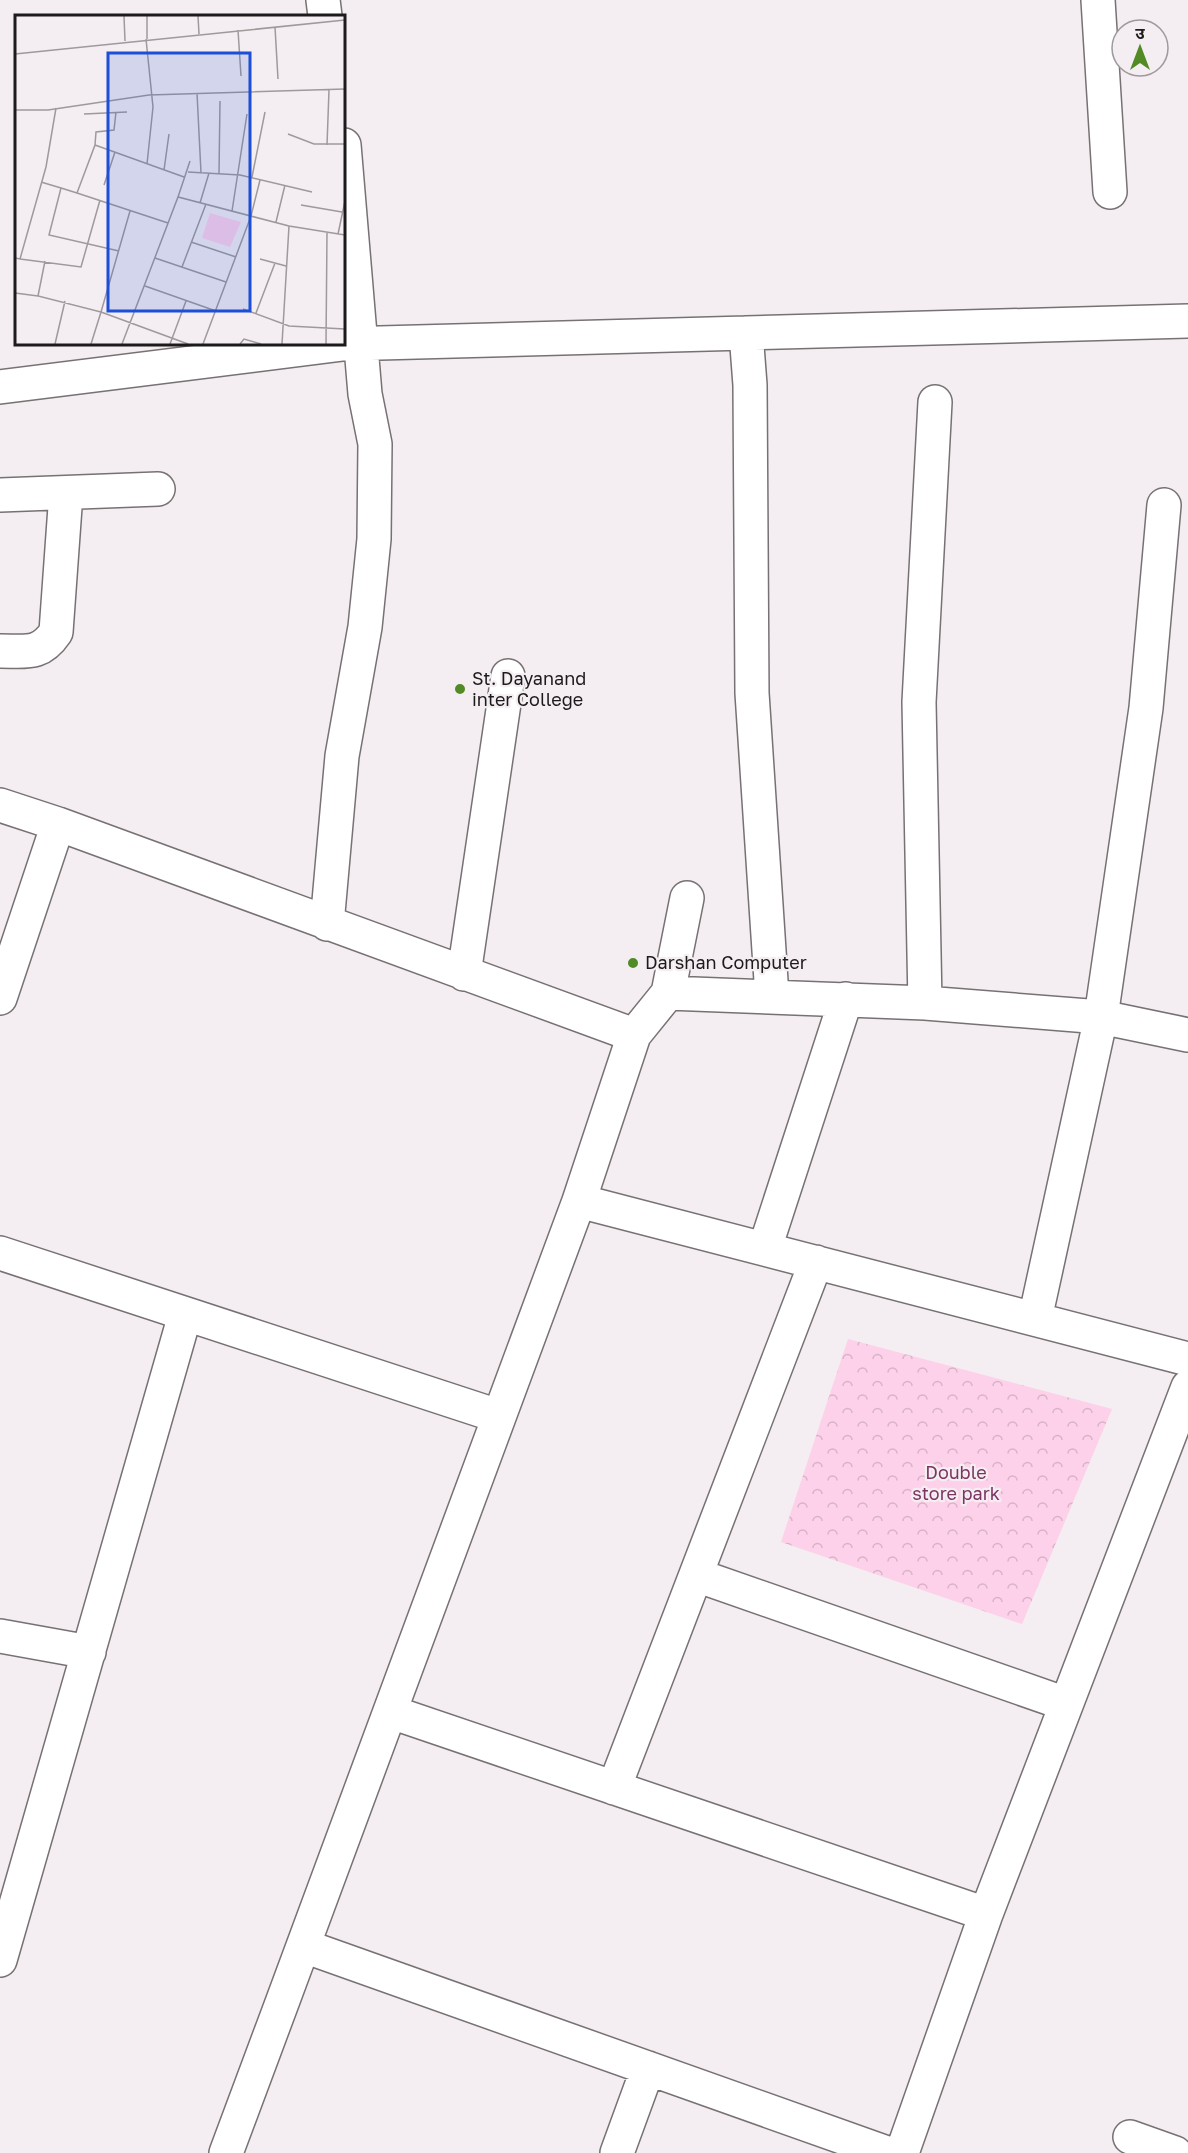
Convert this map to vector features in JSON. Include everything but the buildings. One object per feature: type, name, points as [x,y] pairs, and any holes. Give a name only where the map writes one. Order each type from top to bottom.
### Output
[{"type":"street","points":[[324,0],[325,15]]},
{"type":"street","points":[[1098,0],[1110,192]]},
{"type":"street","points":[[327,924],[342,756],[365,627],[374,539],[375,444],[365,394],[345,158]]},
{"type":"street","points":[[345,345],[1188,321]]},
{"type":"street","points":[[746,333],[750,385],[752,693],[772,996]]},
{"type":"street","points":[[0,387],[344,345]]},
{"type":"street","points":[[925,1003],[919,702],[935,402]]},
{"type":"street","points":[[0,495],[158,489]]},
{"type":"street","points":[[0,651],[36,651],[50,641],[56,632],[66,493]]},
{"type":"street","points":[[1035,1319],[1101,1017],[1146,708],[1164,505]]},
{"type":"street","points":[[465,974],[508,676]]},
{"type":"street","points":[[0,805],[58,824],[634,1035]]},
{"type":"street","points":[[0,998],[58,824]]},
{"type":"street","points":[[226,2153],[579,1201],[634,1035],[668,993],[687,898]]},
{"type":"street","points":[[668,993],[925,1003],[1101,1017],[1188,1035]]},
{"type":"street","points":[[765,1248],[846,999]]},
{"type":"street","points":[[579,1201],[1188,1359]]},
{"type":"street","points":[[0,1253],[498,1416]]},
{"type":"street","points":[[614,1788],[816,1262]]},
{"type":"street","points":[[0,1960],[185,1315]]},
{"type":"street","points":[[902,2153],[986,1914],[1188,1387]]},
{"type":"street","points":[[696,1575],[1066,1704]]},
{"type":"street","points":[[0,1636],[88,1652]]},
{"type":"street","points":[[391,1712],[986,1914]]},
{"type":"street","points":[[304,1946],[887,2153]]},
{"type":"street","points":[[617,2153],[648,2068]]},
{"type":"street","points":[[1131,2137],[1175,2153]]},
{"type":"green space","name":"Double store park","points":[[848,1339],[1112,1409],[1022,1624],[781,1542]]},
{"type":"place","name":"St. Dayanand inter College","points":[[460,689]]},
{"type":"place","name":"Darshan Computer","points":[[633,963]]}]
